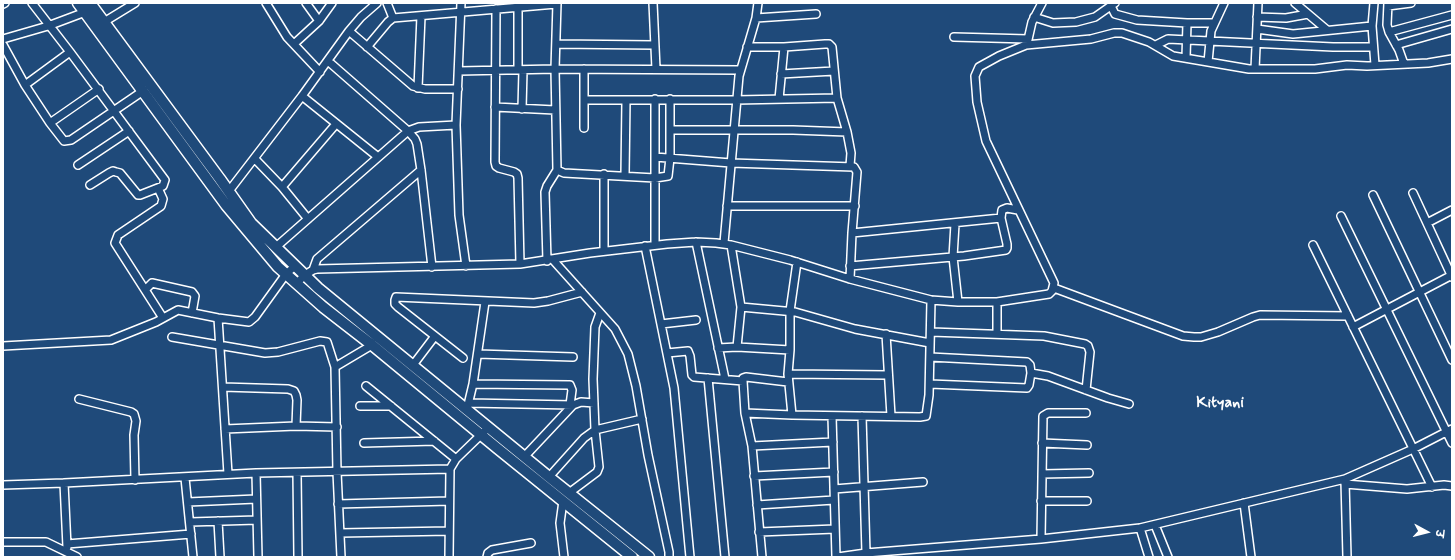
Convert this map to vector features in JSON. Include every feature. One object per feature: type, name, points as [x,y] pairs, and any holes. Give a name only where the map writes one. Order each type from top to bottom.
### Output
[{"type":"main road","points":[[78,3],[90,8],[104,22],[251,223],[295,266],[309,272],[318,288],[413,365],[468,406],[489,427],[649,557]]},
{"type":"main road","points":[[90,8],[143,91],[226,205],[278,267],[324,307],[632,557]]},
{"type":"street","points":[[32,3],[48,26],[99,89],[164,177],[165,183],[164,186],[143,195],[138,195],[120,174],[113,171],[90,185]]},
{"type":"street","points":[[104,22],[135,3]]},
{"type":"street","points":[[266,3],[287,36],[320,72]]},
{"type":"street","points":[[306,3],[319,21]]},
{"type":"street","points":[[294,44],[319,21],[332,3]]},
{"type":"street","points":[[229,191],[255,159],[348,32],[361,17],[377,3]]},
{"type":"street","points":[[387,3],[393,18]]},
{"type":"street","points":[[461,3],[456,125],[460,215],[466,266]]},
{"type":"street","points":[[653,3],[656,70]]},
{"type":"street","points":[[737,347],[741,307],[728,244],[727,206],[740,70],[756,18],[758,3]]},
{"type":"street","points":[[309,272],[520,264],[550,261],[604,251],[696,242],[728,244],[797,262],[850,279],[931,300],[997,302],[1049,294],[1054,288],[1054,284],[986,141],[977,102],[975,76],[979,67],[1027,42],[1034,16],[1042,3]]},
{"type":"street","points":[[1208,62],[1210,41],[1214,23],[1224,3]]},
{"type":"street","points":[[1255,69],[1258,3]]},
{"type":"street","points":[[1295,3],[1327,30]]},
{"type":"street","points":[[1374,3],[1372,26],[1375,65]]},
{"type":"street","points":[[1404,64],[1387,25],[1388,5],[1411,3]]},
{"type":"street","points":[[367,47],[393,18],[496,9],[510,5],[518,7],[556,4],[555,110],[557,170],[545,192],[550,261],[582,292],[615,329],[628,354],[669,557]]},
{"type":"street","points":[[1034,16],[1053,23],[1076,22],[1095,17],[1113,4],[1114,13],[1118,16],[1137,20],[1214,23]]},
{"type":"street","points":[[518,7],[522,109]]},
{"type":"street","points":[[3,39],[48,26],[90,8]]},
{"type":"street","points":[[496,9],[496,107],[494,162],[496,166],[517,174],[520,264]]},
{"type":"street","points":[[756,18],[816,14]]},
{"type":"street","points":[[1257,17],[1286,18],[1308,14]]},
{"type":"street","points":[[1389,32],[1452,15]]},
{"type":"street","points":[[418,88],[422,16]]},
{"type":"street","points":[[1186,58],[1187,23]]},
{"type":"street","points":[[1257,29],[1290,34],[1372,26]]},
{"type":"street","points":[[1396,45],[1452,29]]},
{"type":"street","points":[[348,32],[413,86],[418,88],[458,89]]},
{"type":"street","points":[[954,37],[1027,42],[1091,39],[1114,33],[1122,33],[1156,45],[1173,56],[1255,69],[1315,69],[1347,65],[1428,63],[1452,59]]},
{"type":"street","points":[[1156,45],[1168,38],[1333,47],[1373,47]]},
{"type":"street","points":[[556,44],[654,45]]},
{"type":"street","points":[[747,47],[784,47],[829,44],[832,46],[837,98],[847,132],[850,166]]},
{"type":"street","points":[[3,45],[25,85],[64,141],[68,141],[143,91]]},
{"type":"street","points":[[778,99],[784,47]]},
{"type":"street","points":[[25,85],[70,52]]},
{"type":"street","points":[[328,61],[408,131],[417,144],[432,267]]},
{"type":"street","points":[[459,71],[555,69],[740,70]]},
{"type":"street","points":[[584,69],[584,128]]},
{"type":"street","points":[[781,74],[834,71]]},
{"type":"street","points":[[50,122],[99,89]]},
{"type":"street","points":[[302,96],[378,157]]},
{"type":"street","points":[[585,100],[837,98]]},
{"type":"street","points":[[654,99],[655,245]]},
{"type":"street","points":[[557,170],[564,173],[625,175],[655,178],[668,176],[671,130],[670,99]]},
{"type":"street","points":[[625,175],[626,100]]},
{"type":"street","points":[[496,107],[555,110]]},
{"type":"street","points":[[282,187],[336,124]]},
{"type":"street","points":[[276,247],[408,131],[419,127],[456,125]]},
{"type":"street","points":[[671,130],[847,132]]},
{"type":"street","points":[[78,165],[129,131]]},
{"type":"street","points":[[654,157],[731,163],[850,166],[856,169],[850,279]]},
{"type":"street","points":[[255,159],[282,187],[308,219]]},
{"type":"street","points":[[297,283],[309,272],[317,259],[421,170]]},
{"type":"street","points":[[604,174],[604,251]]},
{"type":"street","points":[[158,188],[163,199],[161,206],[118,235],[115,238],[115,243],[163,318]]},
{"type":"street","points":[[1353,327],[1452,276],[1413,193]]},
{"type":"street","points":[[1374,195],[1419,292],[1451,356]]},
{"type":"street","points":[[727,206],[855,206]]},
{"type":"street","points":[[850,266],[953,257],[1006,250],[1008,248],[1001,218],[1002,210],[1004,208],[1018,210]]},
{"type":"street","points":[[1427,223],[1452,210]]},
{"type":"street","points":[[1341,216],[1449,430],[1452,443]]},
{"type":"street","points":[[852,233],[955,224],[1001,218]]},
{"type":"street","points":[[955,224],[953,257],[958,302]]},
{"type":"street","points":[[696,242],[725,379]]},
{"type":"street","points":[[1313,245],[1432,487]]},
{"type":"street","points":[[645,246],[674,388],[690,557]]},
{"type":"street","points":[[792,415],[788,382],[790,311],[797,262]]},
{"type":"street","points":[[3,346],[111,340],[178,310],[245,322],[252,320],[286,274],[295,266]]},
{"type":"street","points":[[144,290],[149,284],[152,283],[192,292],[195,296],[192,313]]},
{"type":"street","points":[[1054,288],[1183,336],[1201,337],[1218,332],[1260,315],[1348,316]]},
{"type":"street","points":[[463,358],[398,307],[394,300],[396,297],[485,302],[542,302],[582,292]]},
{"type":"street","points":[[746,413],[832,416],[926,416],[930,384],[931,300]]},
{"type":"street","points":[[485,302],[478,354],[468,406],[572,405],[581,402],[594,403]]},
{"type":"street","points":[[997,302],[997,334]]},
{"type":"street","points":[[741,307],[790,311],[855,329],[930,343]]},
{"type":"street","points":[[569,493],[597,472],[600,467],[595,430],[593,379],[595,327],[600,313]]},
{"type":"street","points":[[218,318],[228,474]]},
{"type":"street","points":[[661,324],[696,320]]},
{"type":"street","points":[[931,332],[1044,336],[1085,344],[1088,346],[1090,352],[1086,390]]},
{"type":"street","points":[[886,334],[891,416]]},
{"type":"street","points":[[413,365],[435,336]]},
{"type":"street","points":[[172,337],[265,353],[278,352],[324,340],[327,342],[335,367],[338,504],[341,557]]},
{"type":"street","points":[[335,367],[372,345]]},
{"type":"street","points":[[718,348],[737,347],[790,350]]},
{"type":"street","points":[[667,353],[688,351],[692,375],[697,378],[743,380],[743,378],[746,377],[788,382]]},
{"type":"street","points":[[478,354],[573,356]]},
{"type":"street","points":[[930,357],[1027,362],[1030,365],[1031,372],[1030,385],[1027,388],[930,384]]},
{"type":"street","points":[[1031,372],[1048,376],[1129,404]]},
{"type":"street","points":[[788,374],[888,374]]},
{"type":"street","points":[[708,378],[725,557]]},
{"type":"street","points":[[743,380],[746,413],[752,446],[762,557]]},
{"type":"street","points":[[473,384],[566,384],[572,387],[572,405],[525,456]]},
{"type":"street","points":[[366,386],[456,459]]},
{"type":"street","points":[[223,387],[288,389],[294,391],[297,400],[296,426]]},
{"type":"street","points":[[79,399],[134,414],[136,421],[134,435],[136,480]]},
{"type":"street","points":[[360,406],[391,406]]},
{"type":"street","points":[[1041,539],[1042,421],[1045,414],[1086,413]]},
{"type":"street","points":[[832,416],[837,557],[866,553],[1041,539],[1155,525],[1244,503],[1345,481],[1413,449],[1449,430]]},
{"type":"street","points":[[862,416],[866,553]]},
{"type":"street","points":[[549,477],[584,438],[595,430],[642,419]]},
{"type":"street","points":[[225,429],[296,426],[337,427]]},
{"type":"street","points":[[449,557],[450,470],[456,459],[489,427]]},
{"type":"street","points":[[364,443],[434,442]]},
{"type":"street","points":[[752,446],[833,442]]},
{"type":"street","points":[[1042,443],[1088,445]]},
{"type":"street","points":[[3,485],[64,484],[185,478],[228,474],[450,470]]},
{"type":"street","points":[[754,476],[834,472]]},
{"type":"street","points":[[297,473],[298,557]]},
{"type":"street","points":[[1042,474],[1089,473]]},
{"type":"street","points":[[256,474],[258,557]]},
{"type":"street","points":[[185,478],[193,557]]},
{"type":"street","points":[[1345,481],[1407,489],[1444,485],[1452,486]]},
{"type":"street","points":[[1345,481],[1347,557]]},
{"type":"street","points":[[834,489],[923,482]]},
{"type":"street","points":[[64,484],[67,548],[77,557]]},
{"type":"street","points":[[188,502],[256,499]]},
{"type":"street","points":[[757,505],[834,500]]},
{"type":"street","points":[[338,504],[449,501]]},
{"type":"street","points":[[562,501],[560,523],[564,557]]},
{"type":"street","points":[[1041,501],[1087,501]]},
{"type":"street","points":[[1244,503],[1251,557]]},
{"type":"street","points":[[190,522],[257,520]]},
{"type":"street","points":[[218,521],[220,557]]},
{"type":"street","points":[[1155,525],[1168,557]]},
{"type":"street","points":[[1140,528],[1149,557]]},
{"type":"street","points":[[760,532],[835,529]]},
{"type":"street","points":[[340,533],[449,531]]},
{"type":"street","points":[[3,542],[46,542],[67,548],[191,534]]},
{"type":"street","points":[[487,557],[488,553],[492,550],[531,543]]},
{"type":"district","name":"Kityani","points":[[1220,404]]}]
